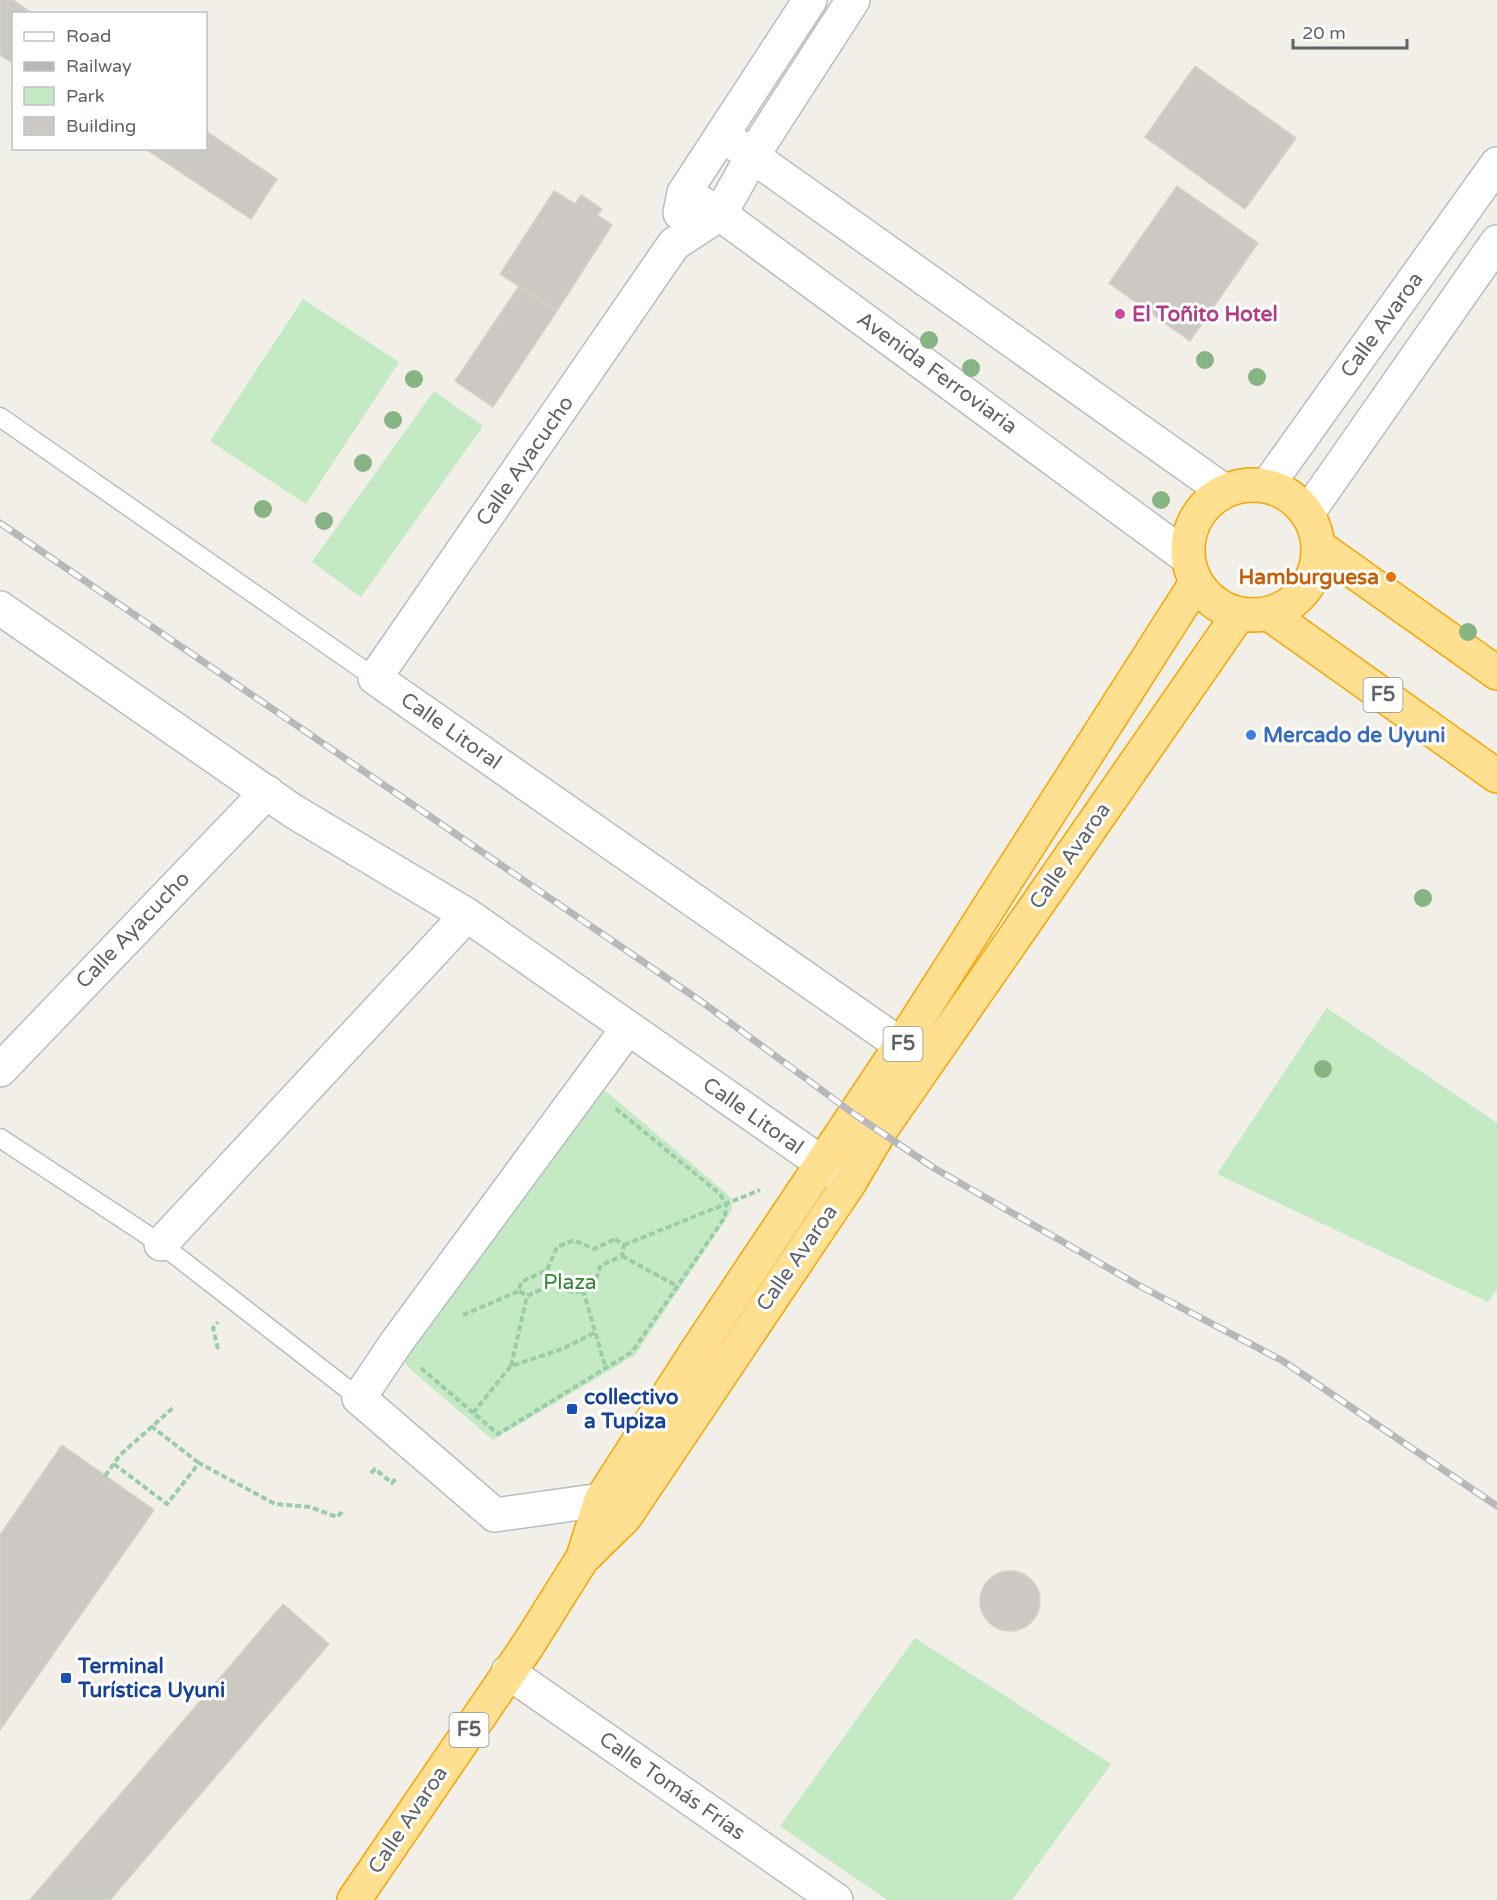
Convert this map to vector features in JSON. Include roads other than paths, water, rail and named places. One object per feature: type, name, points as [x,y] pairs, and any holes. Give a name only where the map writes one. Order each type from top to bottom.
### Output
[{"type":"highway","points":[[1245,485],[1267,486],[1296,501],[1307,514],[1315,529],[1318,546],[1317,564],[1310,582],[1286,607],[1254,614],[1222,608],[1207,597],[1192,570],[1189,538],[1196,519],[1208,503],[1224,492],[1245,485]]},
{"type":"highway","points":[[1318,546],[1497,673]]},
{"type":"highway","name":"Calle Avaroa","points":[[354,1900],[582,1559],[821,1164],[902,1046],[1192,570]]},
{"type":"highway","name":"Calle Avaroa","points":[[613,1508],[850,1182],[886,1121],[1254,614]]},
{"type":"highway","name":"F5","points":[[1254,614],[1497,776]]},
{"type":"street","name":"Calle Ayacucho","points":[[674,244],[684,193],[724,136],[810,0]]},
{"type":"street","name":"Calle Ayacucho","points":[[375,678],[674,244],[720,214],[753,155],[853,0]]},
{"type":"street","points":[[724,136],[1224,492]]},
{"type":"street","name":"Calle Avaroa","points":[[1267,486],[1497,164]]},
{"type":"street","name":"Avenida Ferroviaria","points":[[684,193],[720,214],[1192,570]]},
{"type":"street","points":[[1307,514],[1497,242]]},
{"type":"street","name":"Calle Litoral","points":[[0,608],[293,811],[467,915],[821,1164],[850,1182]]},
{"type":"street","name":"Calle Litoral","points":[[375,678],[902,1046]]},
{"type":"street","name":"Calle Ayacucho","points":[[0,1070],[267,792]]},
{"type":"street","points":[[161,1244],[467,915]]},
{"type":"street","points":[[613,1508],[495,1515],[359,1398],[628,1028]]},
{"type":"street","name":"Calle Tomás Frías","points":[[508,1672],[836,1900]]},
{"type":"lane","name":"Calle Litoral","points":[[0,417],[375,678]]},
{"type":"lane","points":[[0,1138],[161,1244],[359,1398]]},
{"type":"railway","points":[[0,523],[702,1002],[854,1114],[934,1168],[1138,1285],[1283,1361],[1497,1506]]},
{"type":"place","name":"El Toñito Hotel","points":[[1120,314]]},
{"type":"place","name":"Hamburguesa","points":[[1391,577]]},
{"type":"place","name":"Mercado de Uyuni","points":[[1251,735]]},
{"type":"place","name":"collectivo a Tupiza","points":[[572,1409]]},
{"type":"place","name":"Terminal Turística Uyuni","points":[[66,1678]]},
{"type":"park label","name":"Plaza","points":[[570,1282]]}]
